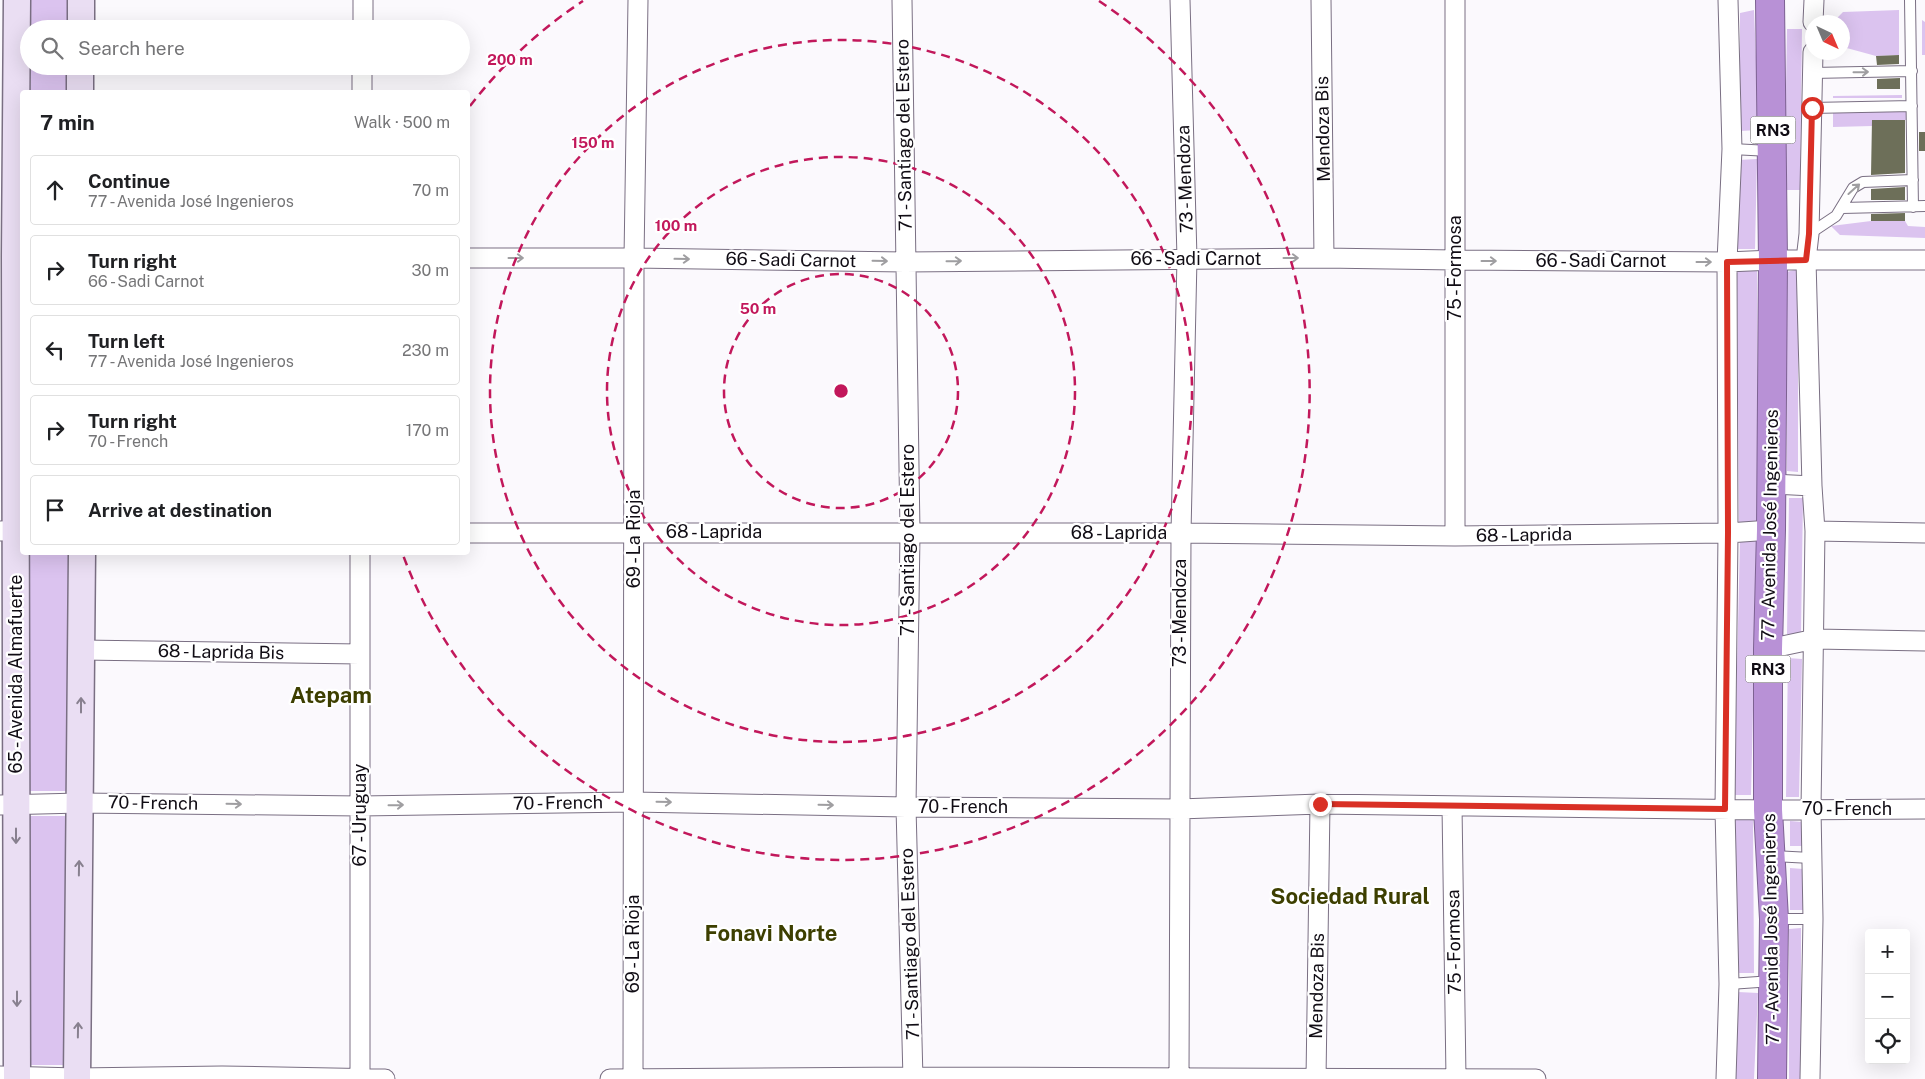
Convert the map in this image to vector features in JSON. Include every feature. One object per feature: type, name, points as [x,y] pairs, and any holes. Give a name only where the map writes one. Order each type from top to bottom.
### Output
[{"type":"highway","name":"77 - Avenida José Ingenieros","points":[[1770,0],[1773,260],[1768,810],[1774,919],[1772,1079]]},
{"type":"main road","name":"65 - Avenida Almafuerte","points":[[11,1077],[8,805],[13,531],[13,257],[17,0]]},
{"type":"main road","points":[[80,20],[81,0]]},
{"type":"main road","points":[[80,75],[80,90]]},
{"type":"main road","points":[[78,1078],[82,555]]},
{"type":"street","points":[[363,0],[363,20]]},
{"type":"street","name":"69 - La Rioja","points":[[633,1079],[634,258],[638,0]]},
{"type":"street","name":"71 - Santiago del Estero","points":[[902,0],[910,533],[906,807],[913,1078]]},
{"type":"street","name":"73 - Mendoza","points":[[1179,1077],[1181,533],[1187,258],[1180,0]]},
{"type":"street","name":"Mendoza Bis","points":[[1321,0],[1324,258]]},
{"type":"street","name":"75 - Formosa","points":[[1455,0],[1456,536]]},
{"type":"street","points":[[1726,1079],[1729,984],[1725,809],[1728,532],[1727,262],[1732,150],[1728,0]]},
{"type":"street","points":[[1813,15],[1814,0]]},
{"type":"street","points":[[1810,1079],[1813,919],[1810,809],[1815,639],[1815,531],[1812,486],[1806,260],[1809,234],[1812,60]]},
{"type":"street","points":[[362,75],[362,90]]},
{"type":"street","name":"66 - Sadi Carnot","points":[[470,258],[634,258],[905,262],[1187,258],[1727,262],[1773,260],[1925,260]]},
{"type":"street","points":[[1771,484],[1812,486]]},
{"type":"street","name":"68 - Laprida","points":[[470,533],[1181,533],[1456,536],[1771,530]]},
{"type":"street","points":[[1815,531],[1925,533]]},
{"type":"street","name":"67 - Uruguay","points":[[360,555],[360,1078]]},
{"type":"street","points":[[1768,649],[1815,639],[1925,641]]},
{"type":"street","name":"68 - Laprida Bis","points":[[81,650],[360,654]]},
{"type":"street","name":"70 - French","points":[[8,805],[80,803],[360,806],[633,802],[1179,809],[1320,804],[1768,810],[1925,809]]},
{"type":"street","name":"Mendoza Bis","points":[[1316,1079],[1320,804]]},
{"type":"street","name":"75 - Formosa","points":[[1452,806],[1456,1078]]},
{"type":"street","points":[[11,1077],[385,1079]]},
{"type":"street","points":[[610,1079],[1179,1077],[1536,1079]]},
{"type":"lane","points":[[1910,0],[1913,207]]},
{"type":"lane","points":[[1812,73],[1912,71]]},
{"type":"lane","points":[[1812,108],[1912,106]]},
{"type":"lane","points":[[1732,150],[1773,151]]},
{"type":"lane","points":[[1809,234],[1836,216],[1853,188],[1863,182],[1913,180]]},
{"type":"lane","points":[[1842,208],[1925,206]]},
{"type":"lane","points":[[1770,856],[1811,858]]},
{"type":"lane","points":[[1774,919],[1813,919]]},
{"type":"lane","points":[[1729,984],[1774,981]]},
{"type":"shaded area","points":[[31,0],[69,0],[68,20],[31,20]]},
{"type":"shaded area","points":[[1754,10],[1759,130],[1740,131],[1740,13]]},
{"type":"shaded area","points":[[1899,10],[1899,55],[1876,56],[1850,49],[1850,15],[1840,15],[1843,12]]},
{"type":"shaded area","points":[[1922,20],[1925,22],[1925,55],[1922,55]]},
{"type":"shaded area","points":[[1787,29],[1802,29],[1800,190],[1784,190]]},
{"type":"shaded area","points":[[31,75],[68,75],[68,90],[30,90]]},
{"type":"shaded area","points":[[1902,95],[1902,98],[1833,98],[1833,96]]},
{"type":"shaded area","points":[[1906,111],[1906,120],[1872,120],[1872,126],[1833,127],[1833,113]]},
{"type":"shaded area","points":[[1757,159],[1755,249],[1737,249],[1738,160]]},
{"type":"shaded area","points":[[1871,221],[1905,221],[1908,226],[1925,227],[1925,238],[1840,235],[1831,226]]},
{"type":"shaded area","points":[[1798,269],[1798,472],[1787,471],[1787,272]]},
{"type":"shaded area","points":[[1737,270],[1757,270],[1758,526],[1739,526]]},
{"type":"shaded area","points":[[1789,498],[1803,498],[1801,634],[1787,634]]},
{"type":"shaded area","points":[[1740,540],[1757,541],[1751,795],[1734,795]]},
{"type":"shaded area","points":[[30,555],[68,555],[68,791],[30,791]]},
{"type":"shaded area","points":[[1788,658],[1802,659],[1799,797],[1786,797]]},
{"type":"shaded area","points":[[29,816],[67,816],[66,1065],[28,1065]]},
{"type":"shaded area","points":[[1733,818],[1753,818],[1754,973],[1734,973]]},
{"type":"shaded area","points":[[1790,821],[1802,822],[1802,846],[1790,846]]},
{"type":"shaded area","points":[[1790,868],[1803,869],[1803,910],[1790,910]]},
{"type":"shaded area","points":[[1801,928],[1801,1079],[1789,1079],[1789,929]]},
{"type":"shaded area","points":[[1738,992],[1758,993],[1754,1079],[1734,1079]]},
{"type":"building","points":[[1899,55],[1899,64],[1877,65],[1876,56]]},
{"type":"building","points":[[1900,78],[1900,89],[1877,89],[1877,79]]},
{"type":"building","points":[[1872,120],[1905,120],[1905,173],[1871,175]]},
{"type":"building","points":[[1919,132],[1925,132],[1925,151],[1919,151]]},
{"type":"building","points":[[1905,187],[1905,200],[1871,200],[1871,189]]},
{"type":"building","points":[[1905,213],[1905,221],[1871,221],[1871,214]]},
{"type":"district","name":"Atepam","points":[[331,695]]},
{"type":"district","name":"Sociedad Rural","points":[[1350,896]]},
{"type":"district","name":"Fonavi Norte","points":[[771,933]]},
{"type":"route","points":[[1320,804],[1725,809],[1728,532],[1727,262],[1806,260],[1809,234],[1812,108]]}]
